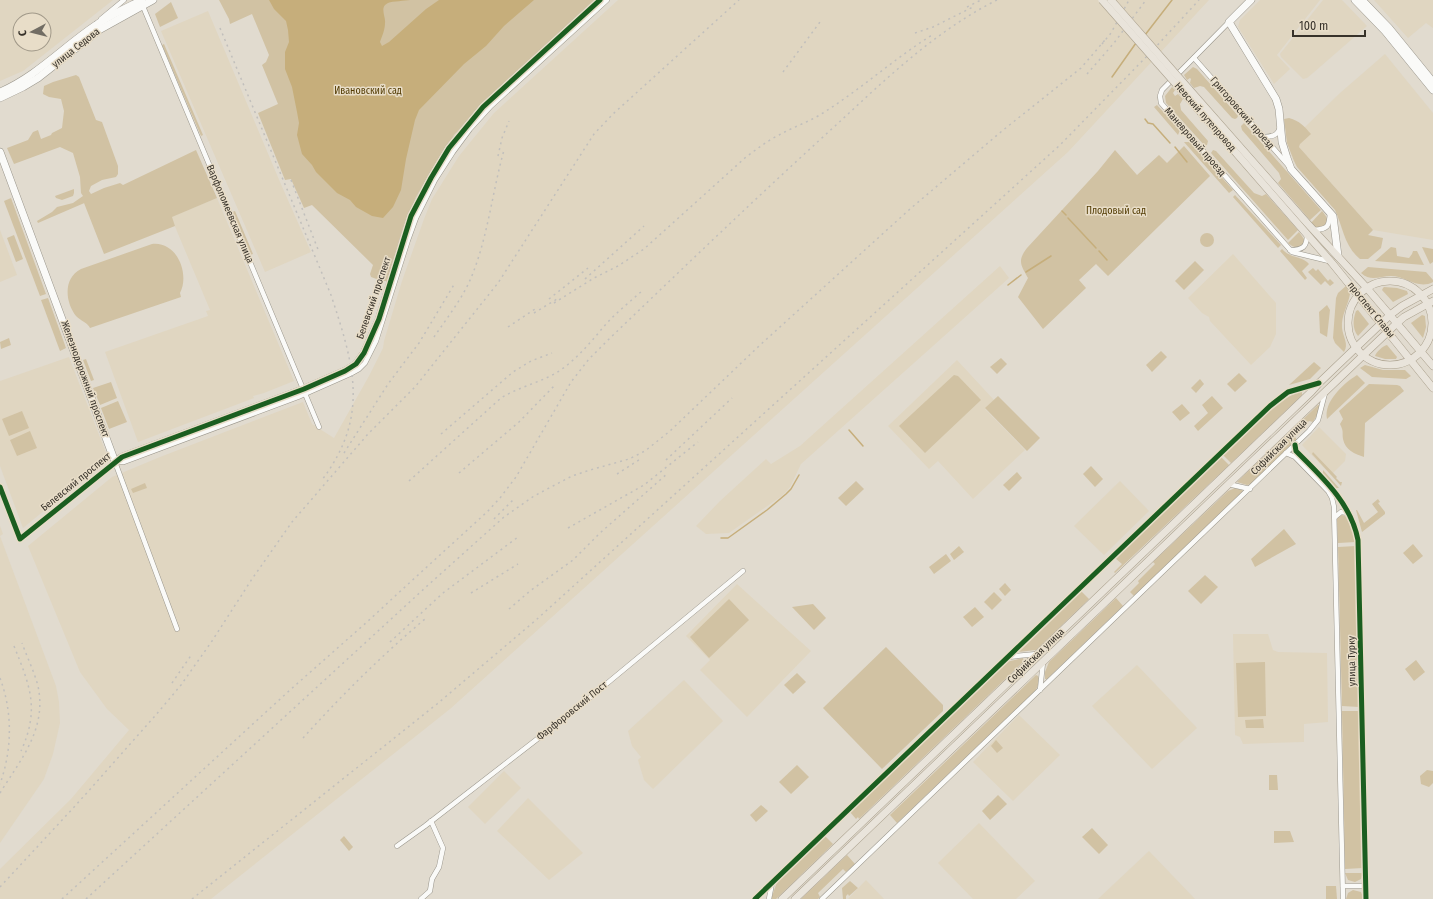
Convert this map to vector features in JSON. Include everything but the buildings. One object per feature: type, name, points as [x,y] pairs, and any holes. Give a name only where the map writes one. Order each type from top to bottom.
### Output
[{"type":"main road","name":"Невский путепровод","points":[[1102,0],[1186,90]]},
{"type":"main road","name":"Невский путепровод","points":[[1111,0],[1186,90],[1311,232]]},
{"type":"main road","name":"проспект Славы","points":[[1311,232],[1338,256],[1433,366]]},
{"type":"main road","name":"проспект Славы","points":[[1311,232],[1332,263],[1433,388]]},
{"type":"main road","points":[[1385,282],[1398,283],[1411,288],[1422,296],[1430,303],[1431,327],[1429,338],[1421,352],[1403,364],[1384,365],[1373,362],[1364,356],[1356,347],[1349,333],[1348,325],[1351,309],[1358,296],[1366,288],[1385,282]]},
{"type":"main road","name":"Софийская улица","points":[[782,899],[1039,654],[1390,315],[1402,306],[1433,289]]},
{"type":"main road","name":"Софийская улица","points":[[795,899],[1397,323],[1404,317],[1430,303]]},
{"type":"main road","points":[[1073,620],[1079,627]]},
{"type":"street","points":[[96,25],[106,14],[124,0]]},
{"type":"street","name":"улица Седова","points":[[0,92],[21,82],[35,73],[96,25],[141,2],[154,0]]},
{"type":"street","name":"Белевский проспект","points":[[305,392],[350,368],[356,364],[364,353],[379,319],[411,216],[431,178],[456,139],[492,98],[600,0]]},
{"type":"street","name":"Белевский проспект","points":[[0,487],[20,539],[122,457],[305,392],[355,371],[363,366],[370,356],[379,334],[416,218],[436,180],[460,143],[491,106],[607,0]]},
{"type":"street","name":"Маневровый проезд","points":[[1251,0],[1162,90],[1160,96],[1161,103],[1290,250]]},
{"type":"street","points":[[1355,0],[1385,31],[1433,90]]},
{"type":"street","points":[[1362,0],[1389,28],[1433,82]]},
{"type":"street","name":"улица Седова","points":[[0,98],[33,81],[99,30],[141,2]]},
{"type":"street","name":"Варфоломеевская улица","points":[[141,2],[319,427]]},
{"type":"street","name":"Григоровский проезд","points":[[1229,22],[1274,94],[1278,106],[1284,150],[1291,169]]},
{"type":"street","name":"Григоровский проезд","points":[[1194,58],[1333,216],[1338,256]]},
{"type":"street","points":[[1263,137],[1275,135],[1280,126]]},
{"type":"street","name":"Железнодорожный проспект","points":[[0,152],[177,629]]},
{"type":"street","points":[[1290,250],[1299,250],[1304,246],[1311,232],[1322,230],[1327,227],[1330,222],[1330,214]]},
{"type":"street","points":[[1290,250],[1295,253],[1322,258],[1332,263]]},
{"type":"street","points":[[755,899],[1278,398],[1288,392],[1319,383]]},
{"type":"street","name":"Софийская улица","points":[[1228,484],[1250,489],[1309,431],[1318,420],[1325,393]]},
{"type":"street","name":"улица Турку","points":[[1295,445],[1296,451],[1332,488],[1344,504],[1356,531],[1358,550],[1366,899]]},
{"type":"street","name":"улица Турку","points":[[1286,453],[1295,457],[1328,491],[1333,503],[1335,517],[1343,899]]},
{"type":"street","points":[[822,899],[1250,489]]},
{"type":"street","points":[[1335,517],[1341,512],[1349,513]]},
{"type":"street","name":"Фарфоровский Пост","points":[[396,846],[431,821],[576,708],[743,571]]},
{"type":"street","points":[[1008,658],[1039,654]]},
{"type":"street","points":[[1040,690],[1043,661]]},
{"type":"street","points":[[421,899],[430,891],[432,879],[439,867],[443,848],[431,821]]},
{"type":"street","points":[[769,899],[772,883]]},
{"type":"street","points":[[1343,886],[1366,886]]},
{"type":"shaded area","points":[[0,0],[113,0],[52,48],[52,12],[12,12],[12,52],[47,52],[23,71],[0,81]]},
{"type":"shaded area","name":"Ивановский сад","points":[[269,0],[410,0],[390,2],[385,5],[383,10],[385,26],[380,42],[382,46],[389,42],[426,9],[439,0],[534,0],[504,26],[486,46],[464,64],[419,110],[415,120],[406,159],[401,190],[393,207],[383,218],[372,216],[356,207],[350,200],[337,193],[316,172],[302,154],[297,135],[299,123],[292,87],[285,69],[285,52],[289,42],[288,30],[286,21],[274,9]]},
{"type":"shaded area","points":[[618,0],[1209,0],[1068,152],[450,709],[211,899],[0,899],[0,869],[71,799],[129,730],[107,709],[80,672],[28,546],[112,477],[303,402],[312,424],[334,438],[383,348],[402,281],[424,219],[432,199],[459,156],[494,113]]},
{"type":"shaded area","points":[[1260,0],[1320,0],[1277,55],[1290,69],[1274,84],[1238,27],[1240,20]]},
{"type":"shaded area","points":[[1323,0],[1342,0],[1367,26],[1307,78],[1303,79],[1281,57],[1280,54]]},
{"type":"shaded area","points":[[1374,0],[1433,0],[1433,28],[1426,23],[1408,38]]},
{"type":"shaded area","points":[[208,11],[311,252],[265,272],[161,31]]},
{"type":"shaded area","points":[[1385,54],[1433,113],[1433,240],[1373,230],[1299,147],[1304,128],[1340,93]]},
{"type":"shaded area","points":[[217,198],[294,381],[253,396],[254,398],[138,442],[105,352],[208,316],[206,311],[210,310],[171,217]]},
{"type":"shaded area","points":[[0,230],[17,275],[0,282]]},
{"type":"shaded area","points":[[1233,254],[1276,303],[1276,334],[1270,347],[1251,365],[1210,321],[1209,317],[1202,313],[1188,298]]},
{"type":"shaded area","points":[[1000,266],[1009,278],[801,464],[790,487],[783,495],[729,533],[706,534],[696,526],[720,501],[766,459],[771,464],[800,446]]},
{"type":"shaded area","points":[[69,357],[108,458],[23,528],[0,466],[0,381]]},
{"type":"shaded area","points":[[957,360],[994,400],[985,409],[1025,450],[973,499],[938,461],[929,469],[888,426]]},
{"type":"shaded area","points":[[1319,427],[1346,454],[1345,461],[1331,475],[1302,445]]},
{"type":"shaded area","points":[[1120,481],[1149,511],[1104,555],[1074,526]]},
{"type":"shaded area","points":[[0,526],[3,534],[0,536]]},
{"type":"shaded area","points":[[0,536],[56,686],[59,702],[60,723],[53,754],[44,779],[0,843]]},
{"type":"shaded area","points":[[737,584],[811,651],[747,717],[700,670],[710,660],[686,636]]},
{"type":"shaded area","points":[[1233,634],[1268,634],[1273,650],[1278,652],[1327,653],[1328,722],[1304,724],[1304,742],[1243,744],[1240,737],[1235,735]]},
{"type":"shaded area","points":[[1137,665],[1197,728],[1152,769],[1092,706]]},
{"type":"shaded area","points":[[684,680],[723,721],[653,789],[644,780],[638,760],[641,757],[632,746],[628,731]]},
{"type":"shaded area","points":[[1019,715],[1060,755],[1013,801],[973,762]]},
{"type":"shaded area","points":[[504,771],[521,788],[485,824],[468,807]]},
{"type":"shaded area","points":[[528,798],[583,853],[549,880],[497,831]]},
{"type":"shaded area","points":[[979,823],[1035,881],[1016,899],[973,899],[938,863]]},
{"type":"shaded area","points":[[1149,851],[1195,899],[1098,899]]},
{"type":"shaded area","points":[[866,880],[884,899],[848,899]]},
{"type":"green space","name":"Ивановский сад","points":[[219,0],[594,0],[489,97],[454,135],[416,197],[403,228],[387,281],[382,281],[371,277],[370,274],[373,265],[312,205],[304,208],[291,179],[285,180],[258,113],[278,104],[262,65],[266,62],[269,55],[252,14],[230,24]]},
{"type":"green space","points":[[171,2],[178,18],[160,27],[155,14]]},
{"type":"green space","points":[[164,44],[203,135],[201,136],[162,45]]},
{"type":"green space","points":[[1193,67],[1197,69],[1233,110],[1238,116],[1237,118],[1232,118],[1204,87],[1200,86],[1194,88],[1190,83],[1191,79],[1190,78],[1187,80],[1184,75]]},
{"type":"green space","points":[[76,75],[79,77],[96,120],[102,122],[118,166],[118,174],[116,177],[102,180],[91,186],[89,191],[91,194],[120,183],[123,185],[196,150],[217,198],[172,217],[175,226],[104,254],[84,203],[38,223],[37,221],[52,212],[57,207],[73,203],[83,196],[81,193],[80,177],[73,153],[60,147],[14,164],[7,148],[28,140],[33,132],[38,130],[41,139],[62,128],[64,111],[61,99],[49,97],[43,94],[44,86]]},
{"type":"green space","points":[[1172,87],[1175,90],[1173,93],[1175,96],[1178,94],[1183,99],[1180,104],[1181,110],[1208,141],[1207,145],[1205,146],[1166,103],[1165,96]]},
{"type":"green space","points":[[1157,105],[1180,130],[1178,135],[1154,107]]},
{"type":"green space","points":[[1289,118],[1302,124],[1311,134],[1300,144],[1299,147],[1373,230],[1368,235],[1383,238],[1381,248],[1368,259],[1360,259],[1350,248],[1335,210],[1297,167],[1287,143],[1284,119]]},
{"type":"green space","points":[[1244,123],[1321,210],[1310,220],[1278,183],[1281,179],[1279,173],[1242,130],[1241,126]]},
{"type":"green space","points":[[1184,142],[1190,142],[1233,190],[1229,193]]},
{"type":"green space","name":"Плодовый сад","points":[[1184,146],[1210,176],[1108,276],[1096,264],[1079,280],[1086,288],[1043,329],[1018,297],[1028,278],[1021,263],[1022,256],[1027,248],[1098,171],[1115,150],[1137,175],[1159,155],[1167,163]]},
{"type":"green space","points":[[1213,150],[1216,151],[1254,193],[1262,196],[1266,194],[1298,230],[1288,240],[1211,153]]},
{"type":"green space","points":[[74,189],[73,196],[62,200],[56,198],[55,196]]},
{"type":"green space","points":[[1235,195],[1281,245],[1278,248],[1233,197]]},
{"type":"green space","points":[[11,198],[46,294],[40,296],[4,201]]},
{"type":"green space","points":[[235,211],[253,254],[250,255],[232,212]]},
{"type":"green space","points":[[1322,211],[1327,218],[1326,226],[1319,228],[1315,227],[1311,223]]},
{"type":"green space","points":[[1299,232],[1304,239],[1303,244],[1297,248],[1288,243]]},
{"type":"green space","points":[[1204,233],[1210,233],[1214,237],[1214,243],[1210,247],[1204,247],[1200,243],[1200,237]]},
{"type":"green space","points":[[14,235],[23,259],[16,262],[7,238]]},
{"type":"green space","points":[[152,244],[161,244],[168,248],[179,260],[183,277],[183,285],[180,293],[181,297],[90,328],[76,316],[72,310],[68,297],[69,284],[75,273],[81,269]]},
{"type":"green space","points":[[1391,247],[1396,248],[1397,256],[1409,258],[1413,251],[1417,251],[1424,265],[1375,261]]},
{"type":"green space","points":[[1422,247],[1433,249],[1433,262],[1430,264]]},
{"type":"green space","points":[[1282,249],[1309,264],[1302,271],[1307,278],[1305,280],[1280,251]]},
{"type":"green space","points":[[1195,261],[1204,270],[1184,290],[1175,281]]},
{"type":"green space","points":[[1368,267],[1426,272],[1433,282],[1428,284],[1417,284],[1402,278],[1391,276],[1372,278],[1361,273]]},
{"type":"green space","points":[[1313,268],[1316,271],[1318,269],[1328,281],[1330,279],[1334,283],[1330,286],[1325,281],[1321,285],[1308,272]]},
{"type":"green space","points":[[1346,286],[1350,294],[1342,323],[1346,343],[1344,352],[1335,343],[1333,338],[1336,298],[1338,293]]},
{"type":"green space","points":[[1384,287],[1397,288],[1407,291],[1408,294],[1393,302],[1382,290]]},
{"type":"green space","points":[[48,298],[66,348],[60,351],[41,300]]},
{"type":"green space","points":[[1327,305],[1330,310],[1327,337],[1320,333],[1319,312]]},
{"type":"green space","points":[[1358,310],[1369,324],[1358,336],[1355,330],[1354,321],[1356,311]]},
{"type":"green space","points":[[1422,315],[1425,316],[1426,327],[1423,338],[1411,323]]},
{"type":"green space","points":[[9,338],[11,345],[1,349],[0,342]]},
{"type":"green space","points":[[1387,345],[1397,357],[1396,359],[1385,359],[1375,356],[1380,349]]},
{"type":"green space","points":[[1161,351],[1167,357],[1152,372],[1146,365]]},
{"type":"green space","points":[[1001,358],[1007,364],[997,374],[990,367]]},
{"type":"green space","points":[[86,359],[94,380],[91,381],[83,360]]},
{"type":"green space","points":[[1314,362],[1321,368],[1310,379],[1289,385]]},
{"type":"green space","points":[[1365,365],[1383,370],[1405,370],[1411,376],[1406,379],[1372,377],[1360,368]]},
{"type":"green space","points":[[1239,373],[1247,381],[1235,392],[1227,384]]},
{"type":"green space","points":[[954,375],[958,376],[981,400],[925,453],[899,426]]},
{"type":"green space","points":[[1357,375],[1365,383],[1327,419],[1328,406],[1331,400],[1346,383]]},
{"type":"green space","points":[[1200,379],[1204,384],[1196,393],[1191,388]]},
{"type":"green space","points":[[111,382],[117,398],[100,405],[93,388]]},
{"type":"green space","points":[[1369,384],[1397,385],[1404,391],[1365,423],[1364,457],[1348,449],[1344,443],[1340,424],[1343,419],[1339,411]]},
{"type":"green space","points":[[1302,392],[1302,395],[1231,463],[1223,455],[1268,410],[1289,396]]},
{"type":"green space","points":[[998,396],[1040,438],[1027,451],[985,408]]},
{"type":"green space","points":[[1212,396],[1223,408],[1198,431],[1194,426],[1208,413],[1202,405]]},
{"type":"green space","points":[[118,401],[127,422],[109,429],[101,408]]},
{"type":"green space","points":[[1182,404],[1190,413],[1180,421],[1172,412]]},
{"type":"green space","points":[[1318,405],[1320,405],[1318,413],[1313,422],[1309,421],[1295,437],[1297,440],[1251,484],[1247,485],[1237,482]]},
{"type":"green space","points":[[22,411],[29,428],[9,436],[2,419]]},
{"type":"green space","points":[[30,431],[37,448],[17,456],[10,440]]},
{"type":"green space","points":[[1313,452],[1337,477],[1336,478],[1342,482],[1341,486],[1312,454]]},
{"type":"green space","points":[[1221,457],[1229,465],[1115,573],[1114,572],[1122,564],[1115,558]]},
{"type":"green space","points":[[1091,466],[1103,479],[1095,487],[1083,474]]},
{"type":"green space","points":[[1323,470],[1339,488],[1335,488],[1323,475]]},
{"type":"green space","points":[[1017,472],[1022,478],[1009,491],[1003,485]]},
{"type":"green space","points":[[856,481],[864,489],[846,506],[838,498]]},
{"type":"green space","points":[[145,483],[147,488],[133,493],[131,489]]},
{"type":"green space","points":[[1235,488],[1243,491],[1134,596],[1130,592],[1139,583],[1138,581],[1155,564],[1153,562],[1228,491]]},
{"type":"green space","points":[[1378,499],[1380,502],[1378,503],[1385,514],[1362,532],[1356,510],[1364,523],[1378,512],[1372,504]]},
{"type":"green space","points":[[1342,515],[1348,517],[1352,525],[1356,542],[1338,543],[1337,519]]},
{"type":"green space","points":[[1284,529],[1296,544],[1255,567],[1251,559]]},
{"type":"green space","points":[[1413,544],[1423,556],[1413,564],[1403,553]]},
{"type":"green space","points":[[959,546],[964,552],[954,560],[950,554]]},
{"type":"green space","points":[[1356,546],[1359,707],[1342,706],[1338,547]]},
{"type":"green space","points":[[946,554],[951,561],[934,574],[929,567]]},
{"type":"green space","points":[[1205,575],[1218,587],[1201,604],[1188,591]]},
{"type":"green space","points":[[1005,583],[1011,590],[1005,596],[999,589]]},
{"type":"green space","points":[[1081,591],[1089,599],[1036,650],[1018,652]]},
{"type":"green space","points":[[994,592],[1002,600],[992,610],[984,602]]},
{"type":"green space","points":[[1116,598],[1123,606],[1047,679],[1045,679],[1045,672],[1049,662]]},
{"type":"green space","points":[[729,599],[749,620],[709,658],[690,637]]},
{"type":"green space","points":[[813,604],[826,618],[814,630],[792,607]]},
{"type":"green space","points":[[975,607],[984,617],[972,627],[963,617]]},
{"type":"green space","points":[[886,647],[943,705],[943,711],[882,769],[823,708]]},
{"type":"green space","points":[[1023,658],[1024,661],[859,819],[858,817],[856,819],[850,812],[1006,662]]},
{"type":"green space","points":[[1416,660],[1425,672],[1414,681],[1405,669]]},
{"type":"green space","points":[[1265,662],[1266,716],[1238,717],[1236,663]]},
{"type":"green space","points":[[797,673],[806,682],[793,694],[784,685]]},
{"type":"green space","points":[[1036,675],[1039,678],[1037,689],[897,823],[890,815]]},
{"type":"green space","points":[[1342,711],[1359,711],[1363,868],[1345,869]]},
{"type":"green space","points":[[1263,719],[1264,728],[1246,728],[1245,720]]},
{"type":"green space","points":[[996,740],[1003,748],[997,753],[991,746]]},
{"type":"green space","points":[[797,765],[809,777],[791,794],[779,782]]},
{"type":"green space","points":[[1427,770],[1433,771],[1433,783],[1429,787],[1421,784],[1420,776]]},
{"type":"green space","points":[[1269,775],[1277,775],[1278,790],[1269,790]]},
{"type":"green space","points":[[998,795],[1007,804],[990,820],[982,811]]},
{"type":"green space","points":[[761,805],[768,811],[756,822],[750,815]]},
{"type":"green space","points":[[1092,828],[1108,845],[1099,854],[1082,837]]},
{"type":"green space","points":[[1274,831],[1290,831],[1294,842],[1274,843]]},
{"type":"green space","points":[[344,836],[353,847],[349,851],[340,840]]},
{"type":"green space","points":[[825,836],[833,844],[776,899],[771,899],[777,882]]},
{"type":"green space","points":[[847,855],[855,864],[846,872],[843,869],[818,893],[820,897],[818,899],[801,899]]},
{"type":"green space","points":[[1345,873],[1363,873],[1361,879],[1355,882],[1348,880]]},
{"type":"green space","points":[[850,881],[858,888],[849,896],[848,894],[846,899],[843,899],[842,888]]},
{"type":"green space","points":[[1326,886],[1336,886],[1337,899],[1326,899]]},
{"type":"green space","points":[[1353,890],[1361,892],[1364,899],[1346,899],[1348,893]]},
{"type":"waterway","points":[[1145,35],[1172,0]]},
{"type":"waterway","points":[[1112,77],[1136,43]]},
{"type":"waterway","points":[[1145,119],[1148,123],[1153,124],[1170,143]]},
{"type":"waterway","points":[[1175,147],[1187,162]]},
{"type":"waterway","points":[[1062,211],[1066,215]]},
{"type":"waterway","points":[[1068,218],[1096,248]]},
{"type":"waterway","points":[[1099,251],[1107,260]]},
{"type":"waterway","points":[[1026,272],[1051,256]]},
{"type":"waterway","points":[[1008,285],[1021,275]]},
{"type":"waterway","points":[[849,430],[863,446]]},
{"type":"waterway","points":[[721,538],[728,538],[767,510],[791,489],[799,475]]},
{"type":"railway","points":[[0,887],[76,805],[181,685],[292,522],[368,434],[415,387],[498,283],[594,134],[613,114],[739,0]]},
{"type":"railway","points":[[967,7],[981,0]]},
{"type":"railway","points":[[62,899],[487,512],[516,477],[571,382],[589,359],[608,340],[749,205],[892,74],[953,26],[974,12],[997,0]]},
{"type":"railway","points":[[1102,44],[1111,33],[1129,0]]},
{"type":"railway","points":[[1087,74],[1114,43],[1146,0]]},
{"type":"railway","points":[[192,899],[437,704],[536,620],[1060,145],[1152,51],[1199,0]]},
{"type":"railway","points":[[915,33],[933,27],[973,7]]},
{"type":"railway","points":[[783,72],[820,22]]},
{"type":"railway","points":[[220,28],[331,295],[346,344],[351,367],[353,390],[352,412],[347,434],[337,457],[322,480]]},
{"type":"railway","points":[[554,303],[594,278],[618,266],[644,249],[746,157],[762,145],[784,132],[823,113],[932,35]]},
{"type":"railway","points":[[86,899],[504,517],[534,496],[572,476],[629,459],[645,451],[670,431],[759,346],[910,209],[1002,131],[1081,68],[1105,40]]},
{"type":"railway","points":[[498,156],[502,138],[509,121]]},
{"type":"railway","points":[[434,337],[463,293],[477,262],[486,231],[504,150]]},
{"type":"railway","points":[[291,180],[319,252]]},
{"type":"railway","points":[[585,279],[644,226]]},
{"type":"railway","points":[[549,299],[588,268]]},
{"type":"railway","points":[[344,453],[388,384],[419,343],[455,283]]},
{"type":"railway","points":[[409,481],[501,398],[548,377],[569,364],[611,319],[643,290]]},
{"type":"railway","points":[[534,313],[557,299]]},
{"type":"railway","points":[[508,327],[538,307]]},
{"type":"railway","points":[[441,434],[513,372],[531,361],[552,353]]},
{"type":"railway","points":[[459,473],[519,422],[554,386]]},
{"type":"railway","points":[[666,460],[732,398]]},
{"type":"railway","points":[[568,528],[644,485],[698,442]]},
{"type":"railway","points":[[617,474],[642,458]]},
{"type":"railway","points":[[509,609],[530,591],[573,560],[600,533],[668,473]]},
{"type":"railway","points":[[494,519],[515,498]]},
{"type":"railway","points":[[390,642],[443,593],[518,537]]},
{"type":"railway","points":[[471,593],[518,564]]},
{"type":"railway","points":[[303,738],[362,677],[425,619]]},
{"type":"railway","points":[[0,793],[24,756],[39,716],[40,702],[38,686],[22,643]]},
{"type":"railway","points":[[14,646],[25,673],[31,698],[30,722],[27,736],[21,751]]},
{"type":"railway","points":[[172,683],[192,654]]},
{"type":"railway","points":[[0,678],[9,718],[9,745],[0,784]]},
{"type":"cycle path","points":[[0,487],[20,539],[122,457],[304,389],[345,371],[356,364],[364,353],[379,319],[411,216],[449,148],[483,107],[600,0]]},
{"type":"cycle path","points":[[755,899],[1270,406],[1288,392],[1319,383]]},
{"type":"cycle path","points":[[1295,445],[1296,451],[1325,481],[1342,502],[1349,514],[1358,540],[1366,899]]}]
